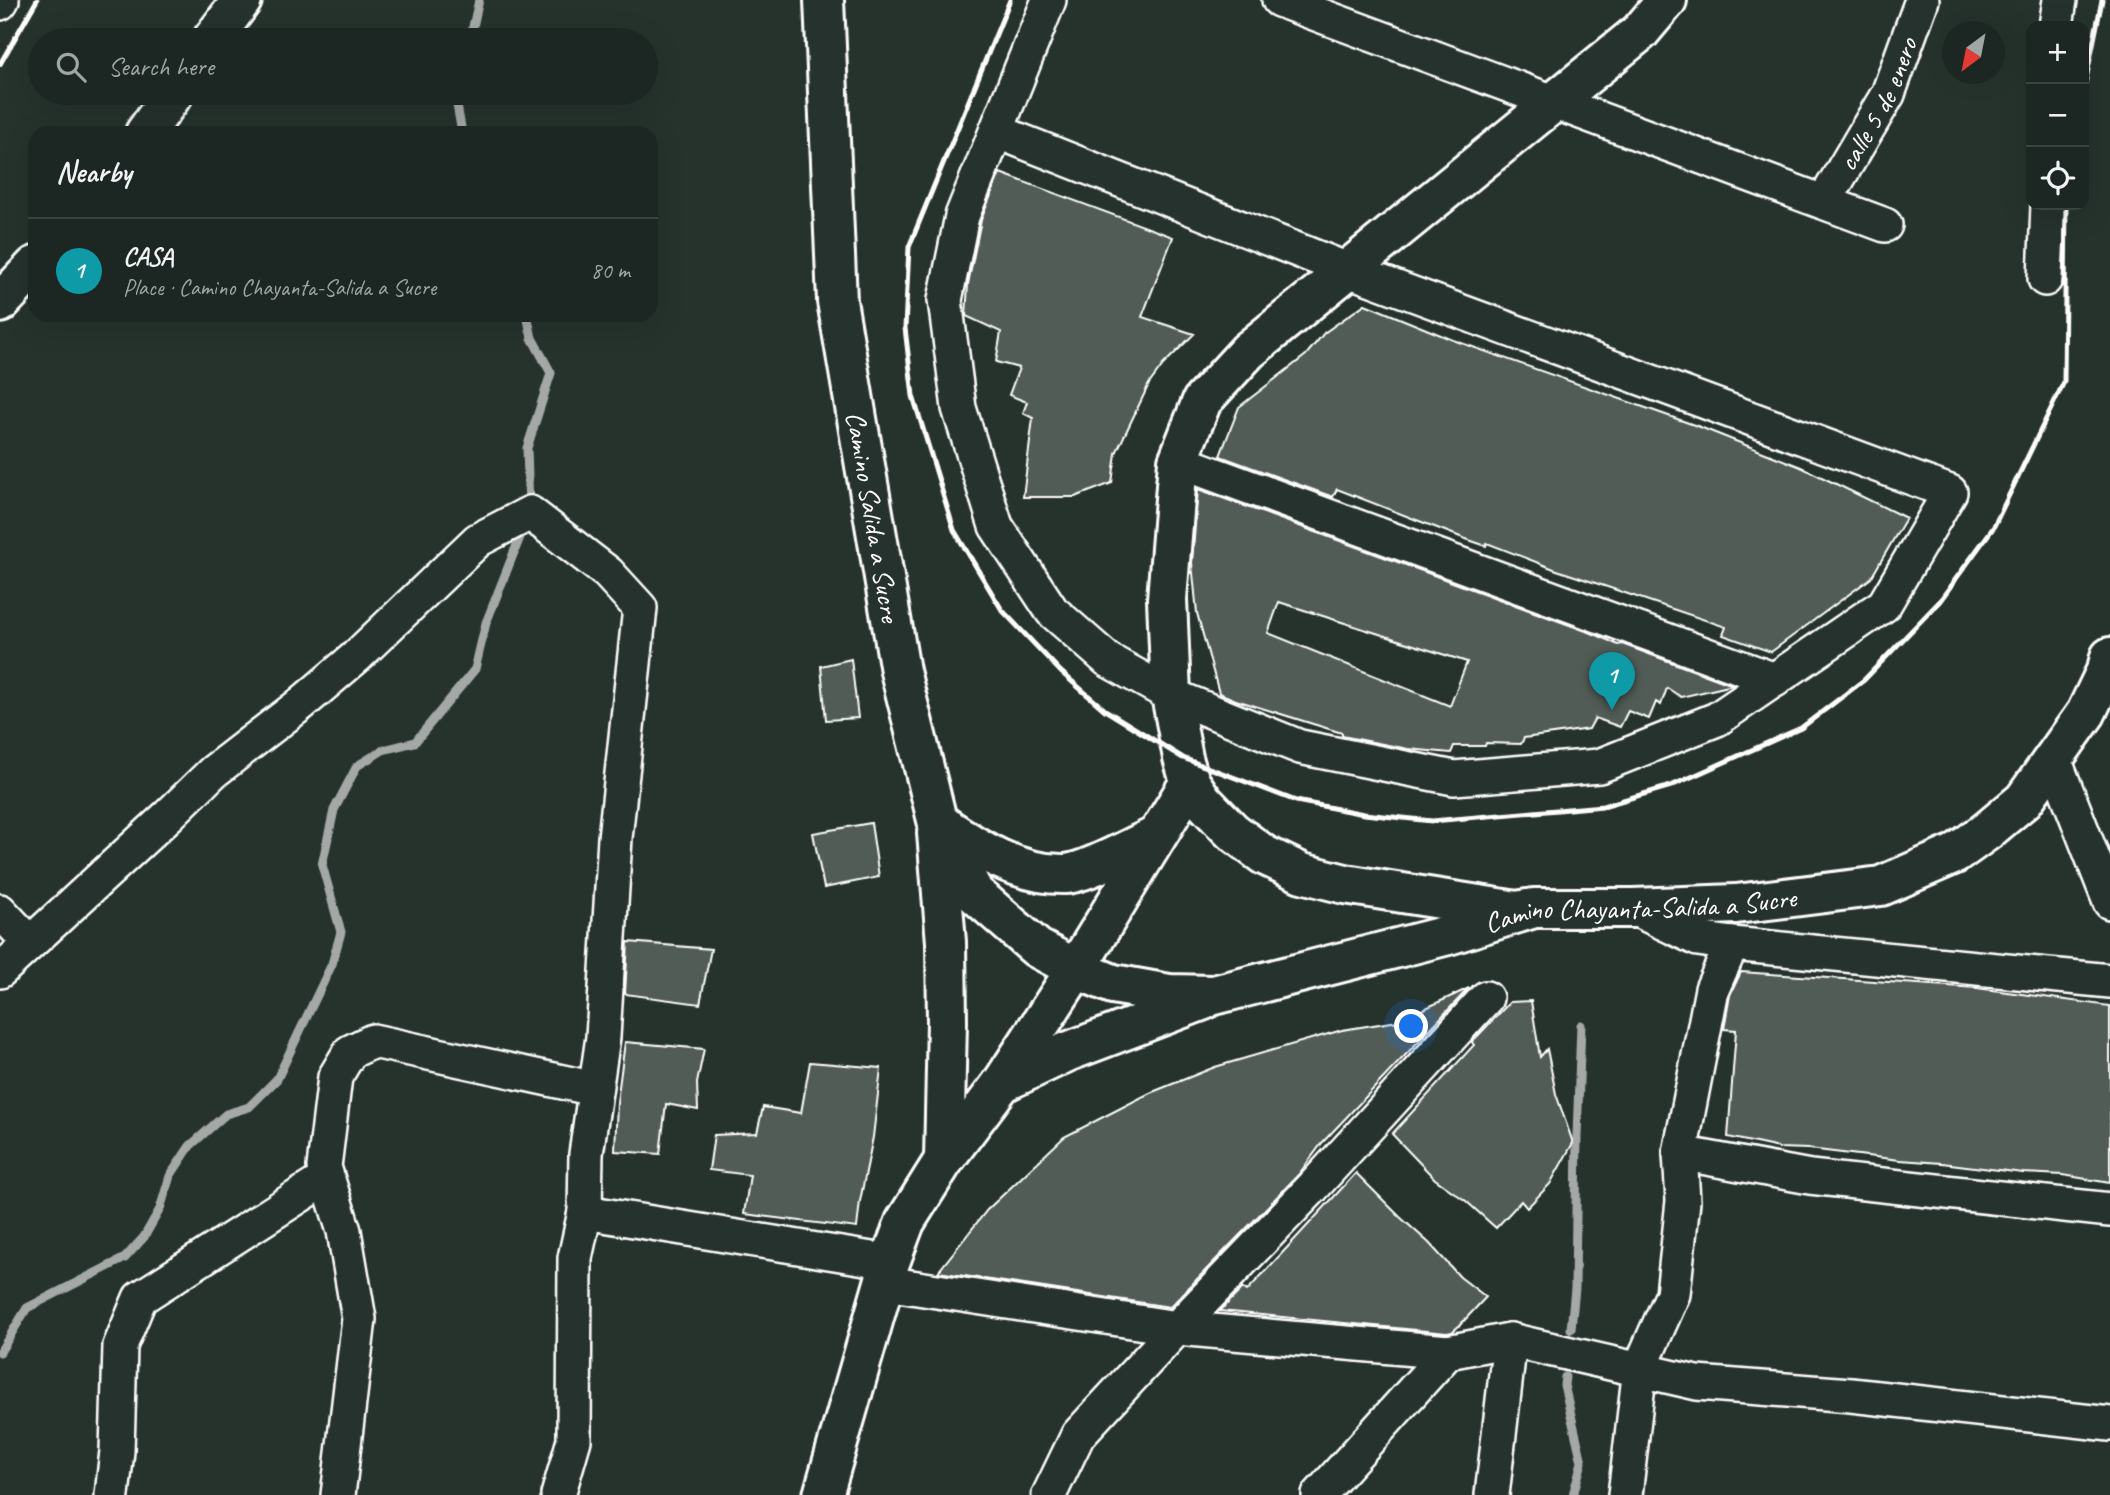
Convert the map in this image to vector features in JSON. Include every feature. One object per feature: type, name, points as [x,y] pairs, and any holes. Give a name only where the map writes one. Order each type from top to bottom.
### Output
[{"type":"main road","points":[[221,28],[242,0]]},
{"type":"main road","name":"Camino Salida a Sucre","points":[[824,0],[837,301],[900,671],[937,820],[974,893],[1037,948],[1076,969]]},
{"type":"main road","points":[[1534,908],[1517,911],[1345,884],[1302,873],[1264,855],[1231,831],[1203,801],[1190,782],[1171,695],[1167,599],[1178,461],[1202,401],[1248,351],[1640,32],[1667,0]]},
{"type":"main road","points":[[150,126],[165,105]]},
{"type":"main road","points":[[0,303],[28,273]]},
{"type":"main road","name":"Camino Chayanta-Salida a Sucre","points":[[1076,969],[1113,984],[1170,994],[1214,995],[1448,935],[1534,908],[1736,904],[1881,886],[1955,854],[2024,800],[2086,713],[2110,657]]},
{"type":"main road","points":[[824,1495],[887,1273],[905,1222],[944,1160],[1002,1083],[1076,969],[1190,782]]},
{"type":"main road","points":[[937,820],[977,849],[1023,868],[1067,874],[1104,861],[1156,836]]},
{"type":"main road","points":[[937,820],[946,955],[944,1160]]},
{"type":"main road","points":[[1002,1083],[1068,1052],[1214,995]]},
{"type":"street","points":[[996,131],[1348,270],[1950,492],[1884,605],[1717,719],[1599,766],[1454,778],[1300,747],[1171,695],[1108,660],[1052,611],[996,526],[959,408],[945,300],[962,216],[996,131],[1049,0]]},
{"type":"street","points":[[1279,0],[1333,10],[1555,101],[1885,225]]},
{"type":"street","name":"calle 5 de enero","points":[[1824,202],[1888,94],[1922,0]]},
{"type":"street","points":[[2057,21],[2060,0]]},
{"type":"street","points":[[2045,279],[2048,210]]},
{"type":"street","points":[[1178,461],[1775,680]]},
{"type":"street","points":[[0,971],[213,772],[301,704],[356,657],[478,540],[530,513],[608,573],[640,608],[615,838],[603,1037],[586,1154],[585,1212],[575,1258],[574,1440],[558,1495]]},
{"type":"street","points":[[2054,759],[2110,902]]},
{"type":"street","points":[[1633,908],[1698,939],[2110,981]]},
{"type":"street","points":[[0,911],[30,943]]},
{"type":"street","points":[[1625,1495],[1640,1368],[1673,1294],[1683,1200],[1680,1153],[1712,989],[1732,944]]},
{"type":"street","points":[[1049,1495],[1078,1435],[1313,1187],[1486,998]]},
{"type":"street","points":[[338,1495],[359,1320],[344,1231],[324,1167],[335,1077],[350,1052],[373,1041],[595,1089]]},
{"type":"street","points":[[1680,1153],[1810,1177],[2110,1210]]},
{"type":"street","points":[[112,1495],[117,1451],[120,1346],[140,1298],[327,1178]]},
{"type":"street","points":[[585,1212],[1177,1328],[1448,1352],[1510,1340],[1697,1383],[1851,1395],[2110,1424]]},
{"type":"street","points":[[1492,1495],[1510,1340]]},
{"type":"street","points":[[1319,1495],[1448,1352]]},
{"type":"building","points":[[1000,173],[1173,237],[1142,317],[1194,334],[1163,365],[1149,384],[1116,453],[1112,483],[1075,497],[1023,497],[1033,418],[1023,413],[1027,402],[1009,395],[1019,368],[996,362],[1001,332],[966,316],[968,284],[981,220]]},
{"type":"building","points":[[1365,304],[1453,340],[1700,427],[1801,467],[1906,518],[1871,578],[1771,652],[1723,635],[1726,627],[1554,569],[1487,543],[1486,546],[1463,538],[1337,489],[1333,497],[1220,456],[1239,407],[1306,355],[1324,333]]},
{"type":"building","points":[[1198,489],[1733,685],[1681,697],[1667,688],[1661,705],[1656,702],[1649,719],[1628,711],[1620,727],[1595,718],[1589,729],[1524,738],[1521,744],[1454,746],[1451,753],[1408,749],[1342,736],[1342,733],[1219,693],[1197,613],[1192,563]],"holes":[[[1279,602],[1467,662],[1450,706],[1268,633]]]},
{"type":"building","points":[[851,659],[858,718],[826,720],[821,666]]},
{"type":"building","points":[[871,823],[879,877],[824,888],[813,833]]},
{"type":"building","points":[[628,942],[711,949],[700,1004],[625,994]]},
{"type":"building","points":[[1741,972],[1977,988],[2110,1006],[2110,1183],[2063,1175],[1779,1148],[1728,1137],[1736,1030],[1724,1029],[1730,995]]},
{"type":"building","points":[[1469,988],[1322,1143],[1299,1174],[1170,1307],[938,1272],[987,1210],[1064,1137],[1150,1093],[1215,1067],[1342,1030],[1398,1021]]},
{"type":"building","points":[[1531,1001],[1540,1057],[1547,1049],[1556,1094],[1573,1143],[1550,1184],[1527,1208],[1521,1201],[1496,1228],[1466,1201],[1435,1179],[1392,1134],[1510,1002]]},
{"type":"building","points":[[625,1042],[704,1049],[697,1083],[698,1110],[666,1104],[660,1154],[615,1151],[617,1102]]},
{"type":"building","points":[[810,1062],[881,1068],[873,1137],[857,1228],[744,1214],[750,1175],[709,1170],[714,1135],[757,1133],[763,1107],[801,1113]]},
{"type":"building","points":[[1356,1173],[1429,1243],[1460,1277],[1486,1297],[1460,1325],[1447,1333],[1220,1311],[1243,1288],[1247,1291]]},
{"type":"waterway","points":[[473,28],[479,0]]},
{"type":"waterway","points":[[457,105],[461,126]]},
{"type":"waterway","points":[[529,322],[532,338],[551,373],[527,448],[529,508]]},
{"type":"waterway","points":[[0,1352],[27,1308],[125,1258],[144,1237],[160,1209],[170,1176],[190,1146],[226,1114],[249,1107],[277,1079],[332,964],[341,932],[322,865],[334,810],[357,766],[383,750],[415,742],[475,669],[486,623],[524,527]]},
{"type":"waterway","points":[[1571,1329],[1575,1288],[1581,1025]]},
{"type":"waterway","points":[[1565,1377],[1564,1385],[1582,1462],[1573,1495]]},
{"type":"railway","points":[[0,64],[37,0]]},
{"type":"railway","points":[[1010,0],[909,247],[905,328],[913,396],[954,530],[1002,610],[1061,672],[1105,710],[1183,758],[1296,801],[1364,814],[1432,821],[1603,806],[1671,786],[1801,728],[1864,680],[1939,602],[1993,528],[2064,382],[2066,210]]},
{"type":"railway","points":[[2085,84],[2102,0]]},
{"type":"place","name":"CASA","points":[[1612,710]]}]
